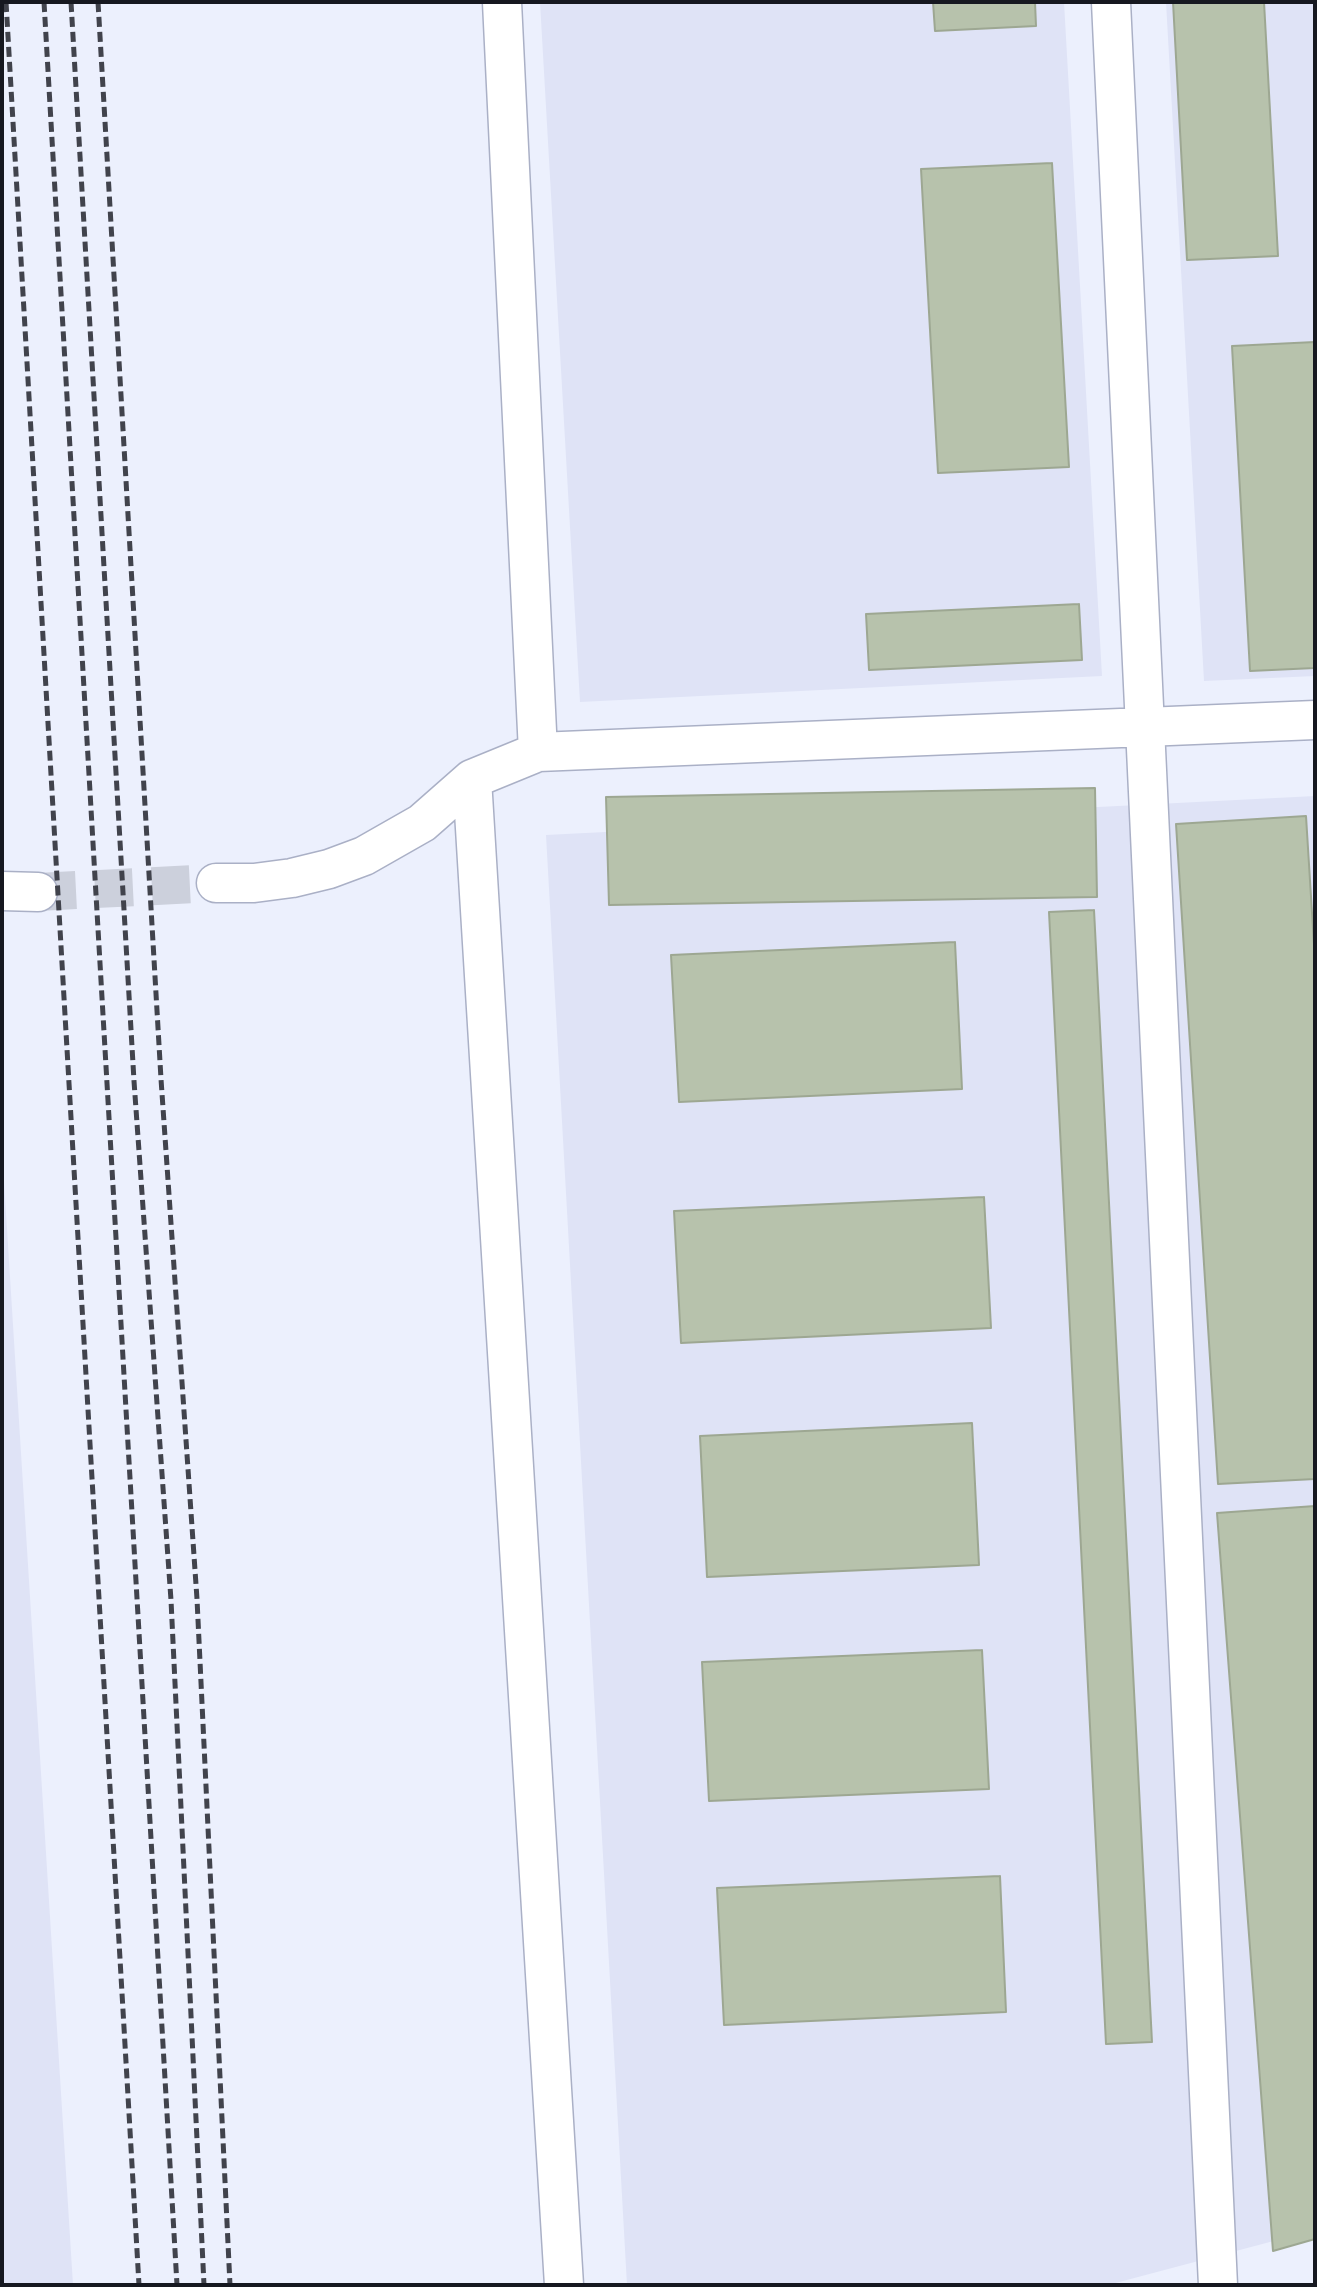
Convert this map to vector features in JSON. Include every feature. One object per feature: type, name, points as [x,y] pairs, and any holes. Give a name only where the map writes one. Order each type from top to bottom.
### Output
[{"type":"street","points":[[502,2],[538,752]]},
{"type":"street","points":[[1111,2],[1217,2285]]},
{"type":"street","points":[[216,883],[254,883],[292,878],[329,869],[364,856],[422,823],[472,779],[538,752],[1315,720]]},
{"type":"street","points":[[472,779],[564,2285]]},
{"type":"shaded area","points":[[540,2],[1064,2],[1102,676],[580,702]]},
{"type":"shaded area","points":[[1166,2],[1315,2],[1315,676],[1204,681]]},
{"type":"shaded area","points":[[1315,796],[1315,2230],[1108,2285],[627,2285],[546,835]]},
{"type":"shaded area","points":[[2,1149],[73,2285],[2,2285]]},
{"type":"building","points":[[933,2],[1035,2],[1036,26],[935,31]]},
{"type":"building","points":[[1173,2],[1264,2],[1278,256],[1187,260]]},
{"type":"building","points":[[1052,163],[1069,467],[938,473],[921,169]]},
{"type":"building","points":[[1315,342],[1315,668],[1250,671],[1232,346]]},
{"type":"building","points":[[1079,604],[1082,660],[869,670],[866,614]]},
{"type":"building","points":[[1095,788],[1097,897],[609,905],[606,797]]},
{"type":"building","points":[[1306,816],[1315,961],[1315,1479],[1218,1484],[1176,824]]},
{"type":"building","points":[[1094,910],[1152,2042],[1106,2044],[1049,912]]},
{"type":"building","points":[[955,942],[962,1089],[679,1102],[671,955]]},
{"type":"building","points":[[984,1197],[991,1328],[681,1343],[674,1211]]},
{"type":"building","points":[[972,1423],[979,1565],[707,1577],[700,1436]]},
{"type":"building","points":[[1315,1506],[1315,2239],[1273,2251],[1217,1513]]},
{"type":"building","points":[[982,1650],[989,1789],[709,1801],[702,1662]]},
{"type":"building","points":[[1000,1876],[1006,2012],[724,2025],[717,1888]]},
{"type":"tunnel","points":[[38,892],[216,883]]},
{"type":"railway","points":[[6,2],[139,2285]]},
{"type":"railway","points":[[44,2],[177,2285]]},
{"type":"railway","points":[[71,2],[134,1081],[171,1600],[204,2285]]},
{"type":"railway","points":[[98,2],[161,1079],[197,1599],[230,2285]]}]
